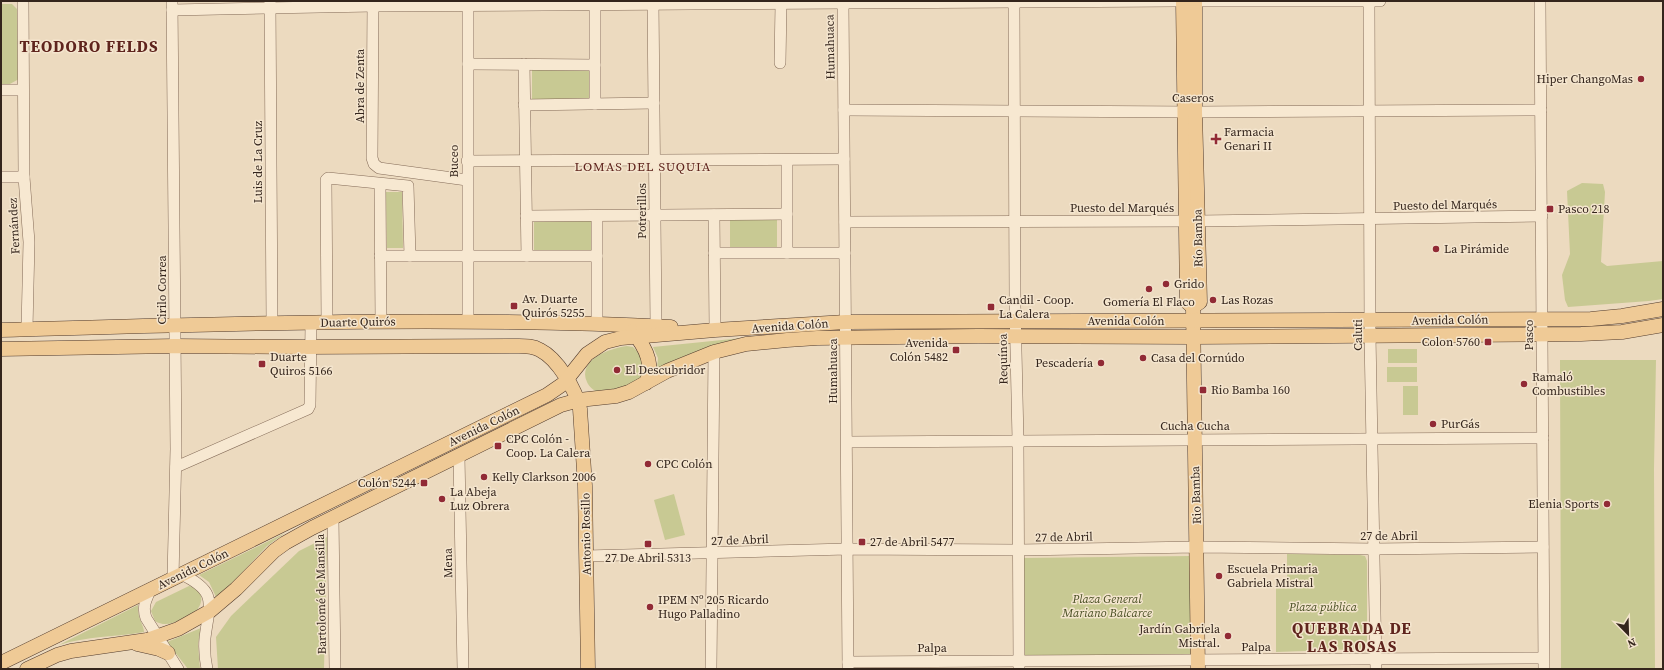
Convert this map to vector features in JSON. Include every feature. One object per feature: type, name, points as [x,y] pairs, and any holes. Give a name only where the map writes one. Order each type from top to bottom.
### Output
[{"type":"main road","name":"Río Bamba","points":[[1184,1],[1190,111],[1191,221],[1200,302],[1193,307]]},
{"type":"main road","name":"Río Bamba","points":[[1190,111],[1195,1]]},
{"type":"main road","name":"Rio Bamba","points":[[1193,307],[1198,664]]},
{"type":"main road","name":"Avenida Colón","points":[[1,663],[547,395],[567,379],[583,358],[599,345],[613,340],[715,330],[846,322],[1193,322],[1606,318],[1663,309]]},
{"type":"main road","name":"Duarte Quirós","points":[[1,330],[272,323],[468,321],[597,323],[715,330]]},
{"type":"main road","points":[[626,325],[637,337],[649,360],[650,374],[646,383]]},
{"type":"main road","name":"Avenida Colón","points":[[27,669],[57,655],[71,651],[157,637],[178,629],[210,611],[236,590],[274,551],[299,535],[561,405],[579,400],[616,396],[629,392],[684,363],[714,352],[758,342],[846,337],[1542,335],[1601,333],[1663,325]]},
{"type":"main road","name":"Duarte Quirós","points":[[1,349],[175,346],[526,346],[541,350],[546,354],[567,379],[579,400]]},
{"type":"main road","name":"Antonio Rosillo","points":[[579,400],[582,418],[585,486],[588,669]]},
{"type":"main road","points":[[127,643],[159,649],[168,653]]},
{"type":"street","name":"Fernández","points":[[23,1],[24,177],[29,242],[27,329]]},
{"type":"street","points":[[172,6],[468,3],[548,3],[595,5],[653,3],[781,4],[843,2],[1176,1]]},
{"type":"street","points":[[1184,1],[1380,1]]},
{"type":"street","name":"Caluti","points":[[1368,1],[1371,219],[1370,335],[1376,664]]},
{"type":"street","name":"Pasco","points":[[1540,1],[1543,318],[1543,664]]},
{"type":"street","name":"Humahuaca","points":[[843,2],[848,665]]},
{"type":"street","name":"Requínoa","points":[[1014,2],[1015,321],[1018,440],[1019,665]]},
{"type":"street","name":"Buceo","points":[[468,3],[468,321]]},
{"type":"street","name":"Potrerillos","points":[[653,3],[656,326]]},
{"type":"street","name":"Abra de Zenta","points":[[373,4],[372,158],[374,164],[379,168],[467,180]]},
{"type":"street","points":[[780,63],[781,4]]},
{"type":"street","name":"Luis de La Cruz","points":[[270,5],[272,323]]},
{"type":"street","points":[[595,5],[595,104]]},
{"type":"street","name":"Cirilo Correa","points":[[172,6],[177,576]]},
{"type":"street","points":[[468,64],[595,65]]},
{"type":"street","points":[[524,64],[527,256]]},
{"type":"street","points":[[1,90],[23,90]]},
{"type":"street","points":[[524,105],[654,103]]},
{"type":"street","name":"Caseros","points":[[844,110],[1541,110]]},
{"type":"street","points":[[467,161],[844,159]]},
{"type":"street","points":[[787,160],[787,253]]},
{"type":"street","points":[[1,177],[24,177]]},
{"type":"street","points":[[327,323],[326,180],[328,178],[408,186],[410,256]]},
{"type":"street","points":[[380,184],[381,322]]},
{"type":"street","points":[[526,216],[787,214]]},
{"type":"street","points":[[714,215],[715,330]]},
{"type":"street","points":[[597,216],[597,323]]},
{"type":"street","name":"Puesto del Marqués","points":[[845,222],[1191,221],[1542,216]]},
{"type":"street","points":[[714,253],[845,253]]},
{"type":"street","points":[[380,256],[597,256]]},
{"type":"street","points":[[176,468],[308,409],[310,405],[311,323]]},
{"type":"street","points":[[637,337],[656,326]]},
{"type":"street","points":[[711,669],[714,352]]},
{"type":"street","name":"Cucha Cucha","points":[[847,442],[1543,438]]},
{"type":"street","name":"Mena","points":[[458,456],[463,669]]},
{"type":"street","name":"Bartolomé de Mansilla","points":[[333,518],[335,669]]},
{"type":"street","name":"27 de Abril","points":[[586,556],[634,554],[712,554],[848,549],[1019,550],[1197,547],[1374,549],[1543,547]]},
{"type":"street","points":[[177,576],[192,579],[202,586],[209,597],[210,611],[205,638],[207,669]]},
{"type":"street","points":[[151,589],[146,599],[144,612],[148,623],[178,669]]},
{"type":"street","name":"Palpa","points":[[848,665],[1543,664]]},
{"type":"green space","points":[[1,4],[12,4],[18,10],[19,79],[8,85],[1,85]]},
{"type":"green space","points":[[532,69],[590,69],[589,100],[532,100]]},
{"type":"green space","points":[[1582,183],[1603,184],[1605,192],[1601,262],[1607,266],[1663,261],[1663,299],[1568,307],[1565,300],[1562,275],[1570,254],[1567,191]]},
{"type":"green space","points":[[386,192],[402,192],[403,248],[387,248]]},
{"type":"green space","points":[[591,219],[592,250],[534,251],[534,220]]},
{"type":"green space","points":[[730,220],[777,220],[777,248],[730,248]]},
{"type":"green space","points":[[771,335],[727,344],[685,356],[657,369],[658,358],[653,347]]},
{"type":"green space","points":[[627,346],[633,347],[641,358],[643,367],[640,380],[610,392],[595,391],[589,386],[585,374],[591,361],[604,352]]},
{"type":"green space","points":[[1388,349],[1417,349],[1417,363],[1388,363]]},
{"type":"green space","name":"Elenia Sports","points":[[1560,360],[1656,360],[1654,469],[1655,669],[1561,669]]},
{"type":"green space","points":[[1387,367],[1417,367],[1417,382],[1387,382]]},
{"type":"green space","points":[[1403,386],[1418,386],[1418,415],[1403,415]]},
{"type":"green space","points":[[674,494],[685,535],[665,540],[654,500]]},
{"type":"green space","points":[[285,533],[267,546],[233,582],[216,597],[209,582],[199,575]]},
{"type":"green space","points":[[327,537],[324,669],[218,669],[216,637],[231,616],[299,551]]},
{"type":"green space","name":"Plaza pública","points":[[1287,554],[1365,556],[1367,561],[1367,644],[1362,649],[1276,652],[1276,582],[1287,582]]},
{"type":"green space","name":"Plaza General Mariano Balcarce","points":[[1190,556],[1191,654],[1024,657],[1023,558]]},
{"type":"green space","points":[[189,586],[197,589],[201,595],[201,602],[197,610],[177,622],[166,624],[155,621],[151,611],[156,602]]},
{"type":"green space","points":[[138,605],[144,632],[91,638],[59,645]]},
{"type":"green space","points":[[201,628],[198,644],[200,669],[188,669],[167,642]]},
{"type":"place","name":"Hiper ChangoMas","points":[[1641,79]]},
{"type":"place","name":"Farmacia Genari II","points":[[1216,139]]},
{"type":"place","name":"Pasco 218","points":[[1550,209]]},
{"type":"place","name":"La Pirámide","points":[[1436,249]]},
{"type":"place","name":"Grido","points":[[1166,284]]},
{"type":"place","name":"Gomería El Flaco","points":[[1149,289]]},
{"type":"place","name":"Las Rozas","points":[[1213,300]]},
{"type":"place","name":"Av. Duarte Quirós 5255","points":[[514,306]]},
{"type":"place","name":"Candil - Coop. La Calera","points":[[991,307]]},
{"type":"place","name":"Colon 5760","points":[[1488,342]]},
{"type":"place","name":"Avenida Colón 5482","points":[[956,350]]},
{"type":"place","name":"Casa del Cornúdo","points":[[1143,358]]},
{"type":"place","name":"Pescadería","points":[[1101,363]]},
{"type":"place","name":"Duarte Quiros 5166","points":[[262,364]]},
{"type":"place","name":"El Descubridor","points":[[617,370]]},
{"type":"place","name":"Ramaló Combustibles","points":[[1524,384]]},
{"type":"place","name":"Rio Bamba 160","points":[[1203,390]]},
{"type":"place","name":"PurGás","points":[[1433,424]]},
{"type":"place","name":"CPC Colón - Coop. La Calera","points":[[498,446]]},
{"type":"place","name":"CPC Colón","points":[[648,464]]},
{"type":"place","name":"Kelly Clarkson 2006","points":[[484,477]]},
{"type":"place","name":"Colón 5244","points":[[424,483]]},
{"type":"place","name":"La Abeja Luz Obrera","points":[[442,499]]},
{"type":"place","name":"Elenia Sports","points":[[1607,504]]},
{"type":"place","name":"27 de Abril 5477","points":[[862,542]]},
{"type":"place","name":"27 De Abril 5313","points":[[648,544]]},
{"type":"place","name":"Escuela Primaria Gabriela Mistral","points":[[1219,576]]},
{"type":"place","name":"IPEM Nº 205 Ricardo Hugo Palladino","points":[[650,607]]},
{"type":"place","name":"Jardín Gabriela Mistral.","points":[[1228,636]]},
{"type":"district","name":"TEODORO FELDS","points":[[89,46]]},
{"type":"district","name":"LOMAS DEL SUQUIA","points":[[643,166]]},
{"type":"district","name":"QUEBRADA DE LAS ROSAS","points":[[1352,637]]}]
